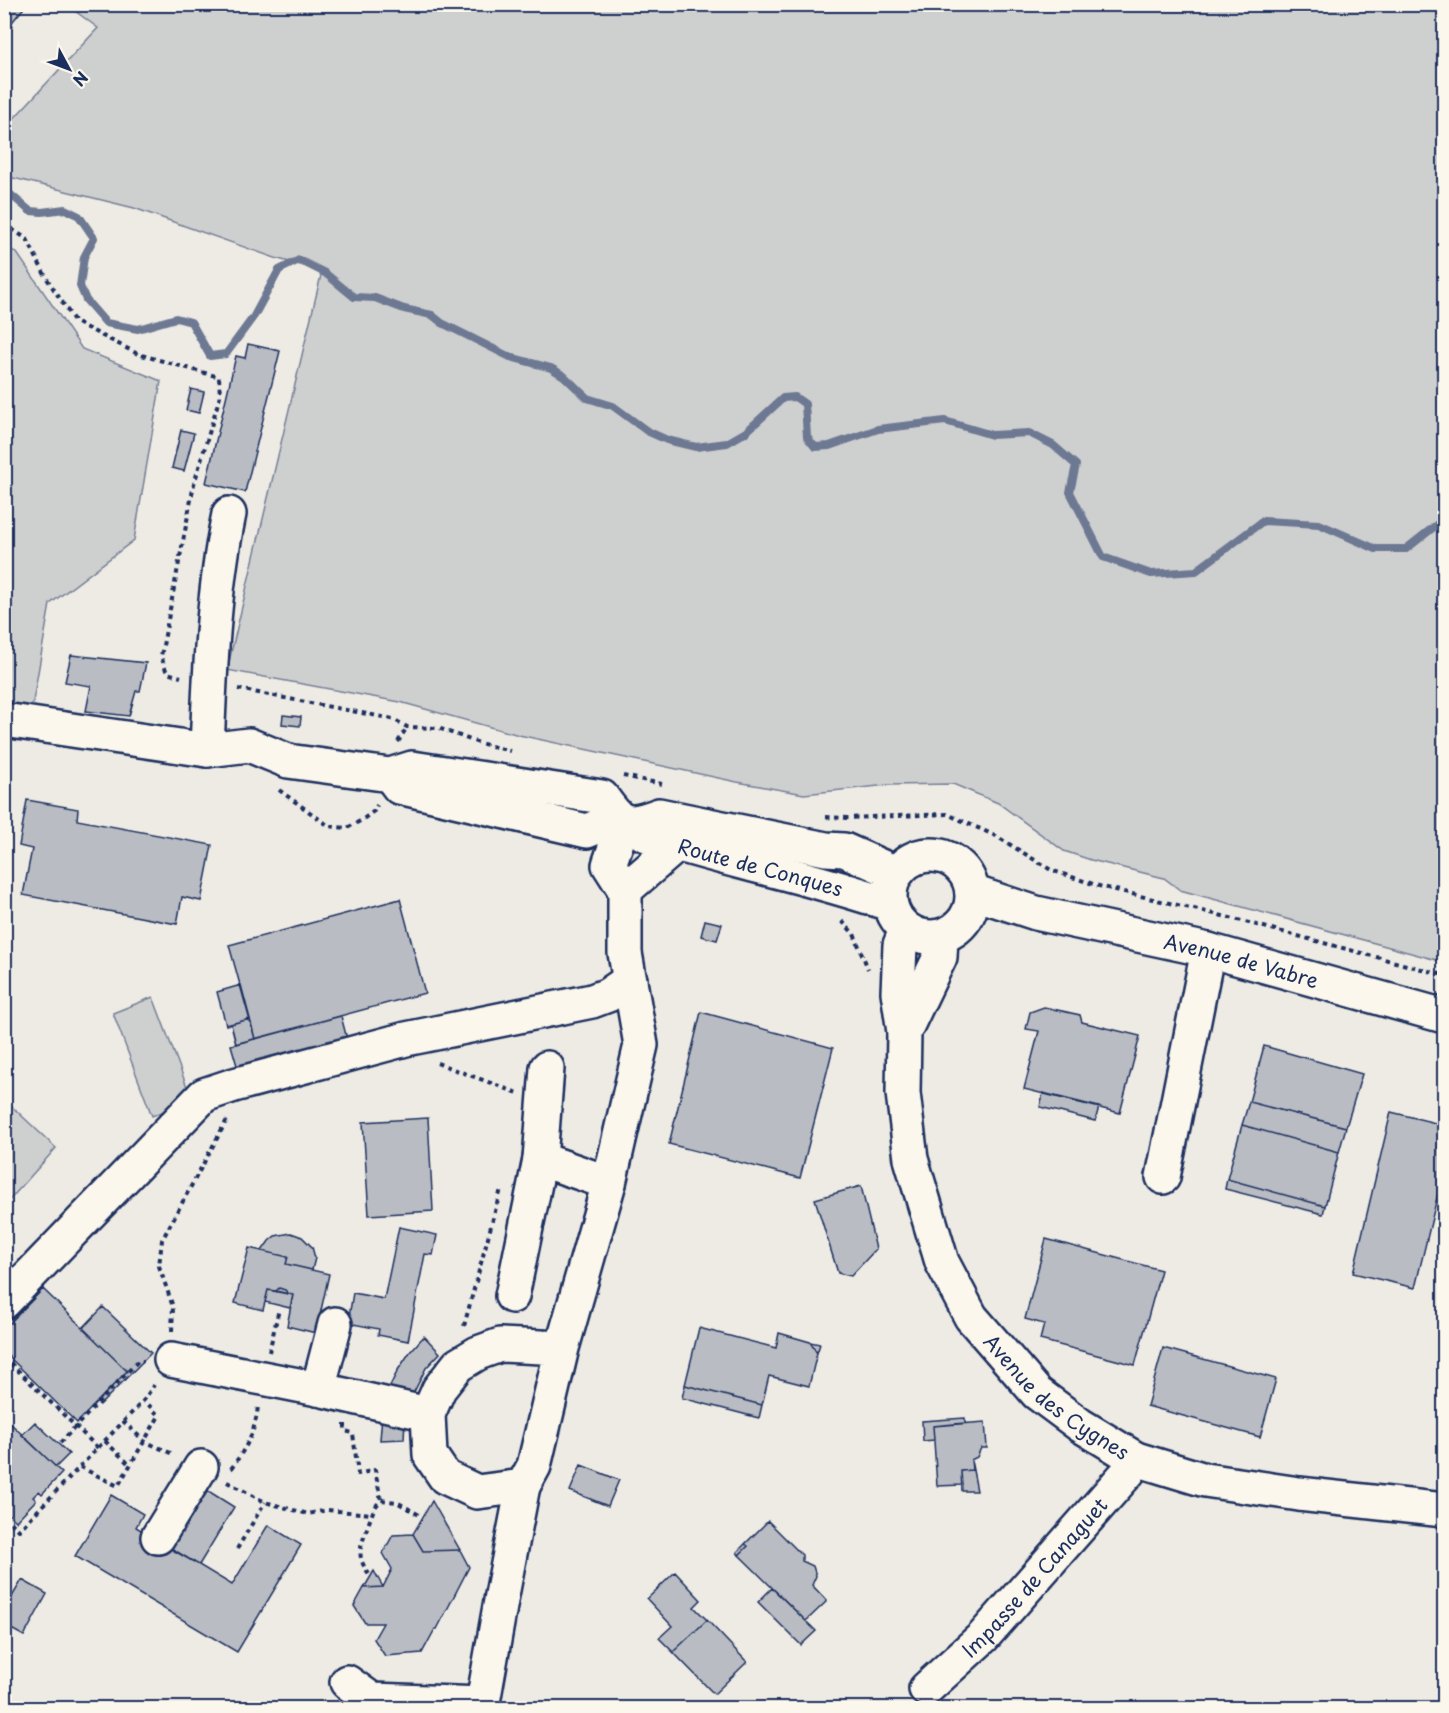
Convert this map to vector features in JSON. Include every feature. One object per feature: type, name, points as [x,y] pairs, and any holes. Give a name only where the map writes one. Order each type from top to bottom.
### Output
[{"type":"main road","points":[[4,720],[207,750],[209,684],[220,555],[229,514]]},
{"type":"main road","name":"Route de Conques","points":[[207,750],[248,769],[288,761],[390,775],[399,788],[586,831],[626,820],[658,815],[825,849],[844,850],[897,902]]},
{"type":"main road","points":[[347,1682],[372,1700],[483,1706],[523,1486],[534,1466],[562,1348],[609,1183],[641,1045],[625,953],[625,890],[609,865],[626,820]]},
{"type":"main road","name":"Route de Conques","points":[[626,820],[644,834],[677,845],[897,902]]},
{"type":"main road","points":[[625,890],[677,845]]},
{"type":"main road","points":[[934,854],[948,858],[960,866],[968,878],[960,916],[923,937],[897,902],[906,862],[919,856],[934,854]]},
{"type":"main road","name":"Avenue des Cygnes","points":[[897,902],[900,945],[898,992],[904,1032],[903,1093],[911,1159],[942,1262],[966,1308],[971,1317],[1037,1393],[1080,1425],[1136,1459],[1205,1480],[1299,1494],[1444,1510]]},
{"type":"main road","name":"Avenue de Vabre","points":[[960,916],[1036,913],[1208,950],[1444,1016]]},
{"type":"main road","name":"Avenue des Cygnes","points":[[904,1032],[960,916]]},
{"type":"main road","points":[[1163,1177],[1208,950]]},
{"type":"main road","points":[[4,1302],[204,1095],[406,1039],[592,1001],[630,980]]},
{"type":"main road","points":[[512,1296],[540,1159],[547,1068]]},
{"type":"main road","points":[[540,1159],[609,1183]]},
{"type":"main road","points":[[318,1389],[335,1324]]},
{"type":"main road","points":[[523,1486],[477,1492],[445,1477],[430,1455],[429,1414],[439,1389],[458,1365],[478,1353],[500,1345],[562,1348]]},
{"type":"main road","points":[[171,1360],[429,1414]]},
{"type":"main road","name":"Impasse de Canaguet","points":[[926,1689],[983,1637],[1128,1472],[1136,1459]]},
{"type":"main road","points":[[158,1537],[201,1467]]},
{"type":"path","points":[[4,224],[27,239],[46,277],[75,322],[138,354],[219,377],[220,396],[194,484],[161,656],[167,673],[209,684],[393,718],[407,727],[438,728],[476,742],[519,753]]},
{"type":"path","points":[[612,774],[668,786]]},
{"type":"path","points":[[825,816],[848,818],[947,814],[996,836],[1051,870],[1099,886],[1219,915],[1444,975]]},
{"type":"path","points":[[838,917],[854,934],[868,971]]},
{"type":"path","points":[[406,1039],[413,1054],[544,1103]]},
{"type":"path","points":[[4,1516],[19,1530],[144,1400],[171,1360],[173,1307],[159,1266],[162,1240],[230,1112],[234,1085]]},
{"type":"path","points":[[469,1312],[476,1287]]},
{"type":"path","points":[[4,1357],[98,1448]]},
{"type":"path","points":[[60,1443],[138,1361],[171,1360]]},
{"type":"path","points":[[350,1397],[346,1411],[345,1431],[353,1433],[358,1474],[375,1470],[381,1500]]},
{"type":"path","points":[[80,1467],[118,1486],[159,1416],[144,1400]]},
{"type":"path","points":[[123,1421],[144,1442]]},
{"type":"path","points":[[105,1441],[130,1465]]},
{"type":"path","points":[[369,1574],[359,1554],[361,1541],[371,1514],[381,1500]]},
{"type":"path","points":[[381,1500],[397,1502],[421,1516]]},
{"type":"path","points":[[237,1549],[265,1503]]},
{"type":"path","points":[[308,1514],[327,1510],[371,1514]]},
{"type":"shaded area","points":[[67,5],[1444,5],[1444,962],[1180,890],[1164,878],[1064,851],[998,803],[953,784],[888,785],[804,794],[737,782],[519,735],[400,702],[227,670],[322,271],[275,258],[134,208],[5,176],[4,129],[98,28]]},
{"type":"shaded area","points":[[5,246],[17,253],[82,349],[161,381],[134,540],[50,604],[32,707],[5,703]]},
{"type":"shaded area","points":[[153,997],[192,1100],[152,1116],[113,1013]]},
{"type":"shaded area","points":[[5,1100],[56,1148],[4,1205]]},
{"type":"building","points":[[4,4],[27,4],[4,32]]},
{"type":"building","points":[[248,344],[280,351],[245,492],[206,483],[236,356],[245,358]]},
{"type":"building","points":[[191,389],[204,392],[199,413],[186,410]]},
{"type":"building","points":[[181,430],[194,433],[184,471],[172,468]]},
{"type":"building","points":[[71,655],[146,663],[140,691],[136,691],[129,716],[86,711],[91,686],[65,682]]},
{"type":"building","points":[[283,715],[301,717],[300,726],[282,724]]},
{"type":"building","points":[[27,800],[78,809],[77,820],[212,845],[201,901],[182,897],[177,924],[23,895],[32,849],[19,846]]},
{"type":"building","points":[[400,899],[425,993],[255,1039],[229,945]]},
{"type":"building","points":[[705,920],[722,924],[717,940],[701,936]]},
{"type":"building","points":[[241,985],[250,1019],[226,1025],[217,992]]},
{"type":"building","points":[[1044,1007],[1080,1015],[1082,1022],[1140,1036],[1120,1113],[1024,1089],[1039,1031],[1026,1029],[1030,1012]]},
{"type":"building","points":[[701,1012],[833,1048],[800,1178],[669,1144]]},
{"type":"building","points":[[341,1016],[347,1039],[238,1069],[231,1045]]},
{"type":"building","points":[[250,1019],[255,1039],[236,1044],[231,1024]]},
{"type":"building","points":[[1264,1046],[1362,1074],[1346,1127],[1249,1102]]},
{"type":"building","points":[[1043,1093],[1099,1107],[1095,1121],[1040,1107]]},
{"type":"building","points":[[1249,1102],[1346,1127],[1339,1152],[1242,1125]]},
{"type":"building","points":[[1391,1112],[1444,1125],[1444,1182],[1441,1181],[1415,1288],[1353,1273]]},
{"type":"building","points":[[428,1118],[433,1211],[369,1215],[363,1122]]},
{"type":"building","points":[[1242,1125],[1339,1152],[1325,1206],[1227,1179]]},
{"type":"building","points":[[1227,1179],[1325,1206],[1323,1214],[1225,1189]]},
{"type":"building","points":[[861,1186],[876,1249],[851,1276],[838,1273],[815,1199]]},
{"type":"building","points":[[399,1227],[437,1235],[433,1255],[425,1254],[408,1341],[378,1335],[379,1329],[348,1323],[353,1293],[384,1299]]},
{"type":"building","points":[[291,1233],[302,1237],[312,1247],[315,1258],[312,1270],[286,1264],[288,1257],[262,1251],[275,1236]]},
{"type":"building","points":[[1046,1239],[1161,1270],[1135,1365],[1040,1340],[1044,1324],[1025,1319]]},
{"type":"building","points":[[249,1248],[288,1257],[286,1264],[329,1274],[316,1333],[287,1326],[293,1295],[285,1290],[279,1288],[276,1291],[268,1290],[263,1310],[235,1303]]},
{"type":"building","points":[[279,1288],[285,1290],[289,1294],[276,1291]]},
{"type":"building","points":[[43,1289],[127,1371],[77,1423],[4,1352],[4,1329]]},
{"type":"building","points":[[268,1290],[293,1295],[290,1308],[265,1302]]},
{"type":"building","points":[[103,1307],[151,1353],[100,1405],[97,1402],[127,1371],[83,1328]]},
{"type":"building","points":[[699,1328],[776,1348],[779,1333],[810,1342],[817,1353],[809,1386],[769,1376],[762,1405],[685,1385]]},
{"type":"building","points":[[424,1336],[440,1353],[426,1368],[410,1400],[405,1418],[404,1439],[380,1440],[387,1392],[398,1370]]},
{"type":"building","points":[[810,1342],[820,1344],[817,1353]]},
{"type":"building","points":[[1163,1348],[1276,1379],[1260,1437],[1147,1406]]},
{"type":"building","points":[[685,1385],[762,1405],[759,1418],[682,1398]]},
{"type":"building","points":[[5,1418],[62,1473],[42,1494],[39,1491],[33,1497],[36,1500],[16,1521],[4,1510]]},
{"type":"building","points":[[965,1418],[965,1423],[933,1426],[934,1440],[923,1441],[922,1421]]},
{"type":"building","points":[[35,1422],[69,1454],[56,1467],[22,1435]]},
{"type":"building","points":[[985,1422],[987,1448],[981,1448],[977,1457],[971,1460],[972,1470],[961,1471],[962,1485],[937,1486],[933,1426]]},
{"type":"building","points":[[971,1460],[977,1491],[962,1491],[961,1471],[972,1470]]},
{"type":"building","points":[[581,1465],[619,1480],[608,1506],[570,1491]]},
{"type":"building","points":[[205,1489],[234,1507],[199,1565],[169,1548]]},
{"type":"building","points":[[111,1495],[143,1514],[136,1527],[232,1585],[268,1525],[301,1545],[237,1652],[75,1556]]},
{"type":"building","points":[[432,1501],[460,1550],[423,1551],[413,1534]]},
{"type":"building","points":[[768,1521],[802,1555],[802,1561],[813,1566],[816,1576],[812,1585],[827,1601],[806,1621],[739,1555],[748,1546],[745,1544]]},
{"type":"building","points":[[413,1534],[423,1551],[460,1550],[469,1567],[422,1653],[385,1656],[374,1639],[383,1623],[365,1623],[354,1606],[364,1588],[383,1587],[392,1569],[383,1553],[393,1535]]},
{"type":"building","points":[[745,1544],[748,1546],[739,1555],[737,1552]]},
{"type":"building","points":[[374,1571],[383,1587],[364,1588]]},
{"type":"building","points":[[675,1572],[701,1600],[694,1607],[707,1620],[673,1652],[659,1638],[672,1626],[647,1599]]},
{"type":"building","points":[[22,1580],[47,1594],[24,1636],[4,1625],[4,1610]]},
{"type":"building","points":[[772,1588],[816,1631],[801,1645],[758,1602]]},
{"type":"building","points":[[707,1620],[747,1662],[714,1694],[673,1652]]},
{"type":"waterway","points":[[4,189],[30,211],[65,209],[79,216],[94,238],[84,257],[80,286],[86,300],[106,323],[138,329],[176,318],[191,322],[210,356],[226,354],[254,316],[279,270],[299,260],[325,273],[354,297],[375,298],[404,309],[432,315],[442,323],[510,357],[551,368],[564,376],[587,398],[613,406],[647,431],[667,440],[696,447],[727,443],[746,432],[783,398],[795,397],[805,404],[807,437],[815,447],[829,446],[878,429],[945,421],[992,435],[1029,433],[1053,445],[1076,465],[1070,492],[1103,557],[1151,574],[1196,571],[1263,521],[1319,524],[1376,549],[1406,549],[1444,519]]}]
